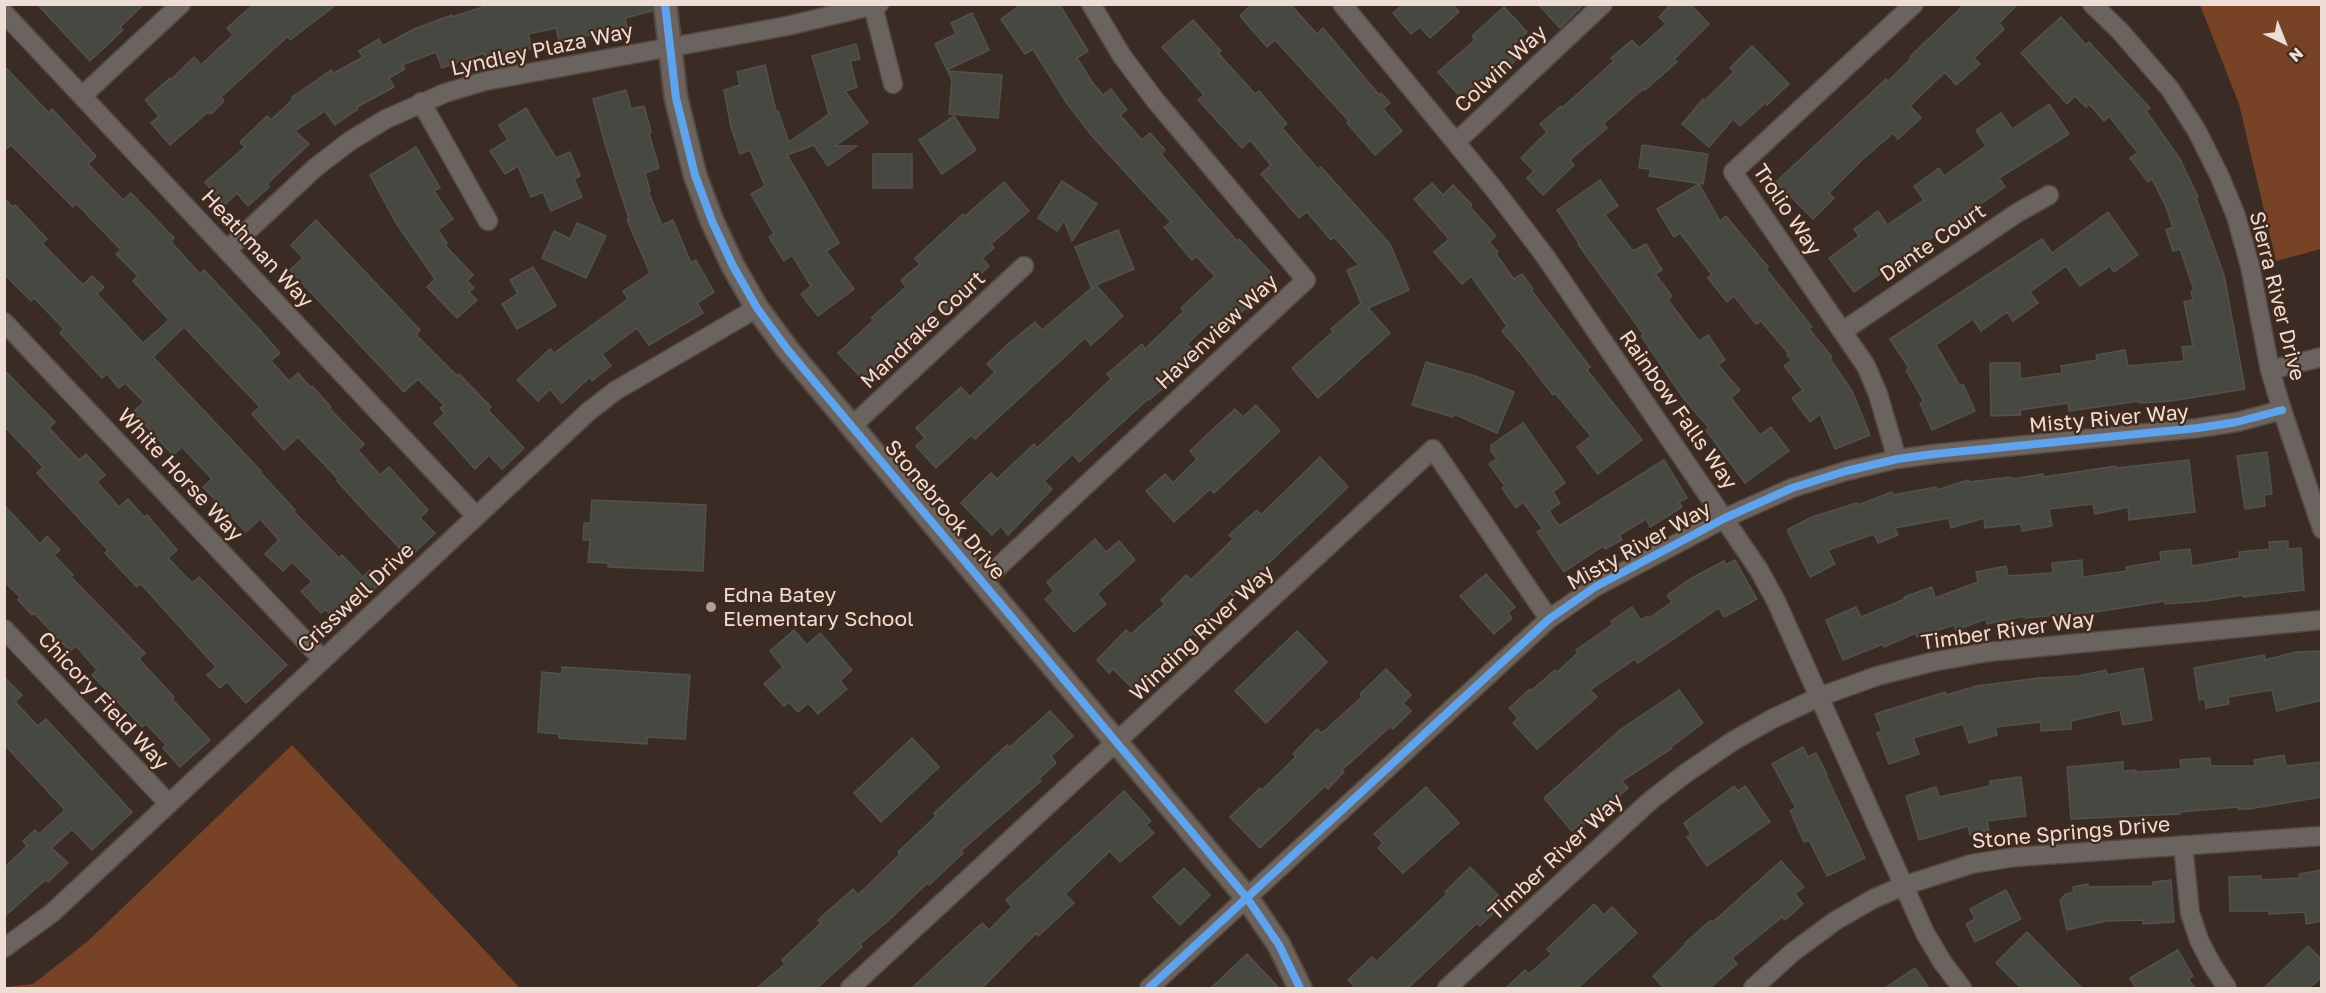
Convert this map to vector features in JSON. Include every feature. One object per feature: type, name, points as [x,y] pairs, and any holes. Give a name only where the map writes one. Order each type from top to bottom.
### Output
[{"type":"street","points":[[82,96],[181,4]]},
{"type":"street","name":"Stonebrook Drive","points":[[665,4],[676,98],[695,175],[712,221],[733,266],[757,308],[787,349],[851,427],[1247,898],[1279,945],[1300,988]]},
{"type":"street","name":"Havenview Way","points":[[982,582],[1306,280],[1155,100],[1122,56],[1091,4]]},
{"type":"street","name":"Rainbow Falls Way","points":[[1342,4],[1456,142],[1545,256],[1760,570],[1925,933],[1943,963],[1962,988]]},
{"type":"street","name":"Colwin Way","points":[[1456,142],[1603,4]]},
{"type":"street","name":"Trolio Way","points":[[1898,459],[1878,394],[1866,366],[1733,171],[1914,4]]},
{"type":"street","name":"Sierra River Drive","points":[[2092,4],[2120,31],[2170,89],[2197,131],[2220,177],[2236,216],[2250,266],[2270,370],[2322,529]]},
{"type":"street","points":[[876,5],[893,84]]},
{"type":"street","name":"Lyndley Plaza Way","points":[[227,250],[316,167],[350,141],[386,119],[421,102],[485,81],[787,26],[876,5]]},
{"type":"street","name":"Heathman Way","points":[[4,13],[476,516]]},
{"type":"street","points":[[421,102],[488,221]]},
{"type":"street","name":"Dante Court","points":[[1843,331],[2017,213],[2049,195]]},
{"type":"street","name":"Mandrake Court","points":[[851,427],[1024,266]]},
{"type":"street","name":"Crisswell Drive","points":[[4,948],[52,913],[588,412],[615,391],[757,308]]},
{"type":"street","name":"White Horse Way","points":[[4,321],[322,660]]},
{"type":"street","points":[[2270,370],[2322,357]]},
{"type":"street","name":"Misty River Way","points":[[1149,988],[1549,619],[1595,587],[1725,518],[1792,488],[1846,471],[1898,459],[1934,453],[2198,428],[2237,422],[2282,410]]},
{"type":"street","name":"Winding River Way","points":[[850,988],[1433,449],[1549,619]]},
{"type":"street","name":"Timber River Way","points":[[1447,988],[1668,787],[1733,741],[1772,719],[1819,697],[1877,676],[1932,662],[1988,652],[2322,620]]},
{"type":"street","name":"Chicory Field Way","points":[[4,629],[169,804]]},
{"type":"street","name":"Stone Springs Drive","points":[[1753,988],[1793,952],[1835,921],[1874,899],[1904,886],[1971,864],[2015,857],[2322,836]]},
{"type":"street","points":[[2184,845],[2190,913],[2207,957],[2227,988]]},
{"type":"shaded area","points":[[2200,5],[2321,5],[2321,249],[2276,261],[2239,104]]},
{"type":"shaded area","points":[[292,745],[520,988],[6,987],[33,984],[88,941]]},
{"type":"building","points":[[37,4],[144,4],[120,27],[123,30],[90,61]]},
{"type":"building","points":[[254,4],[337,4],[290,40],[288,36],[221,97],[224,101],[211,114],[208,112],[170,145],[151,123],[159,116],[145,100],[170,78],[171,80],[194,57],[201,65],[233,35],[227,28]]},
{"type":"building","points":[[492,4],[652,4],[652,11],[625,18],[627,27],[559,42],[556,28],[528,34],[532,48],[487,62],[484,53],[442,68],[436,52],[402,65],[405,69],[389,78],[394,87],[357,107],[358,109],[335,125],[325,111],[295,131],[309,144],[267,184],[269,187],[248,206],[237,193],[224,205],[205,182],[245,147],[240,142],[267,116],[271,120],[293,99],[292,97],[331,70],[334,73],[363,57],[359,51],[379,39],[383,46],[414,29]]},
{"type":"building","points":[[1022,4],[1059,4],[1088,51],[1077,58],[1092,82],[1103,95],[1111,89],[1127,110],[1120,115],[1142,140],[1150,133],[1165,150],[1161,154],[1193,191],[1237,241],[1239,239],[1272,274],[1260,285],[1267,292],[1248,310],[1246,308],[1220,332],[1210,322],[1187,344],[1196,353],[1170,378],[1173,380],[1148,399],[1079,462],[1073,454],[1044,481],[1052,489],[1008,535],[1001,526],[992,535],[961,503],[991,473],[997,479],[1034,444],[1037,448],[1111,379],[1107,374],[1142,344],[1145,349],[1184,311],[1181,308],[1215,276],[1196,256],[1192,260],[1164,227],[1171,222],[1092,136],[1066,102],[1033,49],[1025,54],[1001,19]]},
{"type":"building","points":[[1252,4],[1290,4],[1317,34],[1323,28],[1379,95],[1381,93],[1390,103],[1383,109],[1402,131],[1375,155],[1347,123],[1349,121],[1275,40],[1267,47],[1240,16]]},
{"type":"building","points":[[1403,4],[1453,4],[1459,12],[1430,38],[1420,27],[1411,34],[1393,13]]},
{"type":"building","points":[[1538,4],[1584,4],[1560,28]]},
{"type":"building","points":[[1671,4],[1690,4],[1709,24],[1674,59],[1677,62],[1603,124],[1607,128],[1570,160],[1574,165],[1543,195],[1527,178],[1534,171],[1521,158],[1547,132],[1540,124],[1561,106],[1562,108],[1614,61],[1611,58],[1632,40],[1639,48],[1666,24],[1659,17]]},
{"type":"building","points":[[1965,4],[2018,4],[1999,23],[2004,29],[1974,58],[1980,64],[1956,85],[1945,72],[1910,106],[1921,118],[1898,139],[1893,133],[1862,160],[1829,193],[1834,198],[1813,219],[1776,182],[1886,79],[1888,81]]},
{"type":"building","points":[[1504,7],[1527,32],[1513,45],[1521,55],[1504,71],[1501,68],[1464,101],[1438,72],[1475,40],[1472,36]]},
{"type":"building","points":[[972,13],[989,50],[947,70],[935,44],[956,34],[951,23]]},
{"type":"building","points":[[2061,17],[2086,45],[2089,42],[2150,108],[2146,111],[2180,159],[2198,197],[2196,198],[2224,275],[2245,389],[2171,401],[2140,403],[2140,401],[2069,411],[2068,403],[2020,410],[2021,415],[1991,416],[1990,363],[2020,363],[2020,379],[2062,373],[2061,366],[2097,360],[2096,355],[2125,350],[2128,366],[2184,361],[2182,347],[2193,346],[2184,302],[2193,300],[2191,291],[2194,290],[2180,249],[2173,251],[2166,230],[2173,227],[2166,207],[2152,179],[2148,182],[2130,158],[2138,153],[2109,116],[2104,121],[2089,104],[2086,107],[2075,96],[2067,104],[2021,53]]},
{"type":"building","points":[[1193,20],[1221,51],[1218,53],[1255,94],[1259,91],[1287,124],[1282,128],[1318,169],[1321,167],[1390,244],[1409,290],[1368,308],[1390,333],[1318,398],[1292,368],[1333,332],[1331,329],[1361,303],[1347,270],[1359,265],[1334,237],[1331,240],[1307,212],[1299,218],[1261,174],[1271,165],[1250,140],[1242,148],[1198,100],[1204,95],[1162,47]]},
{"type":"building","points":[[856,44],[860,59],[850,61],[857,87],[845,91],[868,123],[835,146],[857,146],[828,166],[814,145],[787,155],[839,243],[826,251],[854,289],[818,316],[801,294],[811,286],[792,255],[784,261],[769,237],[774,234],[751,194],[765,186],[750,150],[740,154],[731,127],[724,90],[740,85],[737,72],[765,65],[776,111],[778,111],[789,142],[829,114],[812,56]]},
{"type":"building","points":[[1752,46],[1789,84],[1740,126],[1733,119],[1709,147],[1682,124],[1703,99],[1704,101],[1734,72],[1730,68]]},
{"type":"building","points":[[4,66],[49,113],[52,109],[96,156],[88,164],[123,200],[131,193],[174,238],[171,242],[200,274],[204,270],[259,329],[280,353],[271,361],[289,381],[298,373],[364,444],[358,450],[380,475],[389,467],[428,510],[420,518],[435,533],[409,558],[298,437],[284,450],[252,414],[260,407],[184,327],[153,357],[261,471],[295,510],[294,512],[339,558],[342,555],[363,577],[370,570],[381,583],[338,622],[325,609],[321,613],[301,591],[312,582],[292,562],[283,571],[265,554],[279,540],[260,519],[246,532],[203,487],[212,479],[182,447],[173,455],[133,412],[144,402],[125,383],[119,388],[107,374],[102,378],[60,333],[64,329],[34,298],[31,301],[4,274],[4,198],[13,207],[15,205],[47,239],[42,243],[83,285],[92,276],[104,287],[97,294],[143,343],[169,320],[133,281],[138,276],[116,254],[121,250],[76,203],[73,207],[11,145],[4,151]]},
{"type":"building","points":[[948,71],[1002,75],[998,118],[949,114],[952,81]]},
{"type":"building","points":[[626,90],[631,109],[644,106],[651,132],[649,133],[659,168],[645,173],[650,191],[648,191],[662,225],[673,220],[691,263],[696,260],[714,292],[697,303],[703,313],[649,345],[637,328],[602,354],[611,366],[592,381],[590,377],[562,403],[550,389],[538,401],[517,380],[550,349],[554,353],[628,299],[623,291],[650,273],[627,220],[629,219],[593,99]]},
{"type":"building","points":[[2049,104],[2069,134],[1999,178],[2005,187],[1854,292],[1829,258],[1859,236],[1854,229],[1878,211],[1887,225],[1924,200],[1914,186],[1939,168],[1944,176],[1986,146],[1976,130],[2001,113],[2012,129]]},
{"type":"building","points":[[526,108],[556,158],[570,152],[580,176],[574,179],[582,197],[551,211],[543,192],[531,197],[518,166],[505,174],[490,151],[508,140],[499,125]]},
{"type":"building","points":[[954,116],[976,150],[942,174],[919,140]]},
{"type":"building","points":[[1642,145],[1708,154],[1703,184],[1649,176],[1651,169],[1639,168]]},
{"type":"building","points":[[416,147],[440,188],[434,191],[453,219],[438,230],[447,243],[445,245],[473,275],[467,281],[474,288],[469,292],[477,300],[457,318],[427,287],[435,279],[396,223],[370,175]]},
{"type":"building","points":[[873,154],[912,154],[912,188],[873,188]]},
{"type":"building","points":[[1600,180],[1618,206],[1605,215],[1633,251],[1646,244],[1662,270],[1655,274],[1672,296],[1668,300],[1699,341],[1708,335],[1725,360],[1718,365],[1740,390],[1731,398],[1760,435],[1771,427],[1789,451],[1745,483],[1706,430],[1709,428],[1684,399],[1641,336],[1644,335],[1578,244],[1557,210]]},
{"type":"building","points":[[1062,181],[1097,204],[1072,241],[1064,220],[1057,231],[1038,218]]},
{"type":"building","points":[[1004,182],[1029,211],[991,244],[994,248],[982,258],[989,266],[965,289],[968,293],[947,312],[940,304],[912,330],[918,338],[902,352],[900,350],[865,382],[838,353],[874,320],[871,318],[906,287],[901,280],[920,264],[915,258],[963,214],[965,216]]},
{"type":"building","points":[[1432,183],[1443,195],[1453,185],[1472,205],[1470,207],[1496,236],[1489,242],[1498,252],[1496,254],[1514,279],[1522,274],[1533,289],[1531,290],[1590,367],[1587,370],[1642,440],[1598,474],[1577,447],[1591,436],[1555,393],[1553,395],[1502,331],[1507,326],[1471,276],[1462,284],[1434,252],[1449,239],[1414,199]]},
{"type":"building","points":[[1699,184],[1720,221],[1726,216],[1768,267],[1766,269],[1812,327],[1809,329],[1832,357],[1830,359],[1852,391],[1870,435],[1835,449],[1820,414],[1810,422],[1792,398],[1803,390],[1784,366],[1792,360],[1787,355],[1789,354],[1761,321],[1756,324],[1734,296],[1727,302],[1708,278],[1712,275],[1680,233],[1674,237],[1657,209]]},
{"type":"building","points":[[2108,212],[2138,255],[2114,272],[2110,266],[2080,286],[2066,266],[2030,292],[2038,303],[2013,321],[2007,312],[1981,331],[1973,319],[1936,345],[1960,386],[1963,384],[1975,411],[1932,430],[1920,403],[1924,402],[1906,370],[1909,368],[1890,339],[2042,239],[2052,253]]},
{"type":"building","points":[[316,220],[420,330],[416,335],[491,407],[488,410],[524,448],[502,469],[489,455],[475,469],[434,423],[445,413],[440,408],[444,405],[418,379],[404,392],[290,270],[303,258],[291,245]]},
{"type":"building","points":[[577,223],[606,236],[586,278],[542,258],[554,231],[570,239]]},
{"type":"building","points":[[1118,230],[1134,269],[1096,285],[1123,316],[1091,345],[1085,338],[975,439],[971,435],[936,468],[916,446],[925,438],[916,428],[961,387],[970,397],[995,372],[987,364],[1008,344],[1035,322],[1042,330],[1094,286],[1091,287],[1075,247]]},
{"type":"building","points":[[533,267],[556,306],[517,329],[502,304],[518,294],[510,280]]},
{"type":"building","points":[[1426,362],[1475,376],[1514,392],[1497,433],[1454,414],[1453,417],[1412,405]]},
{"type":"building","points":[[4,370],[55,422],[49,428],[79,460],[86,454],[105,475],[97,482],[119,507],[128,499],[144,517],[147,515],[177,550],[168,558],[192,583],[199,577],[287,665],[246,703],[227,682],[220,688],[207,675],[216,667],[141,584],[137,587],[105,553],[108,550],[37,473],[43,467],[4,426]]},
{"type":"building","points":[[1256,405],[1280,431],[1214,493],[1210,489],[1174,522],[1146,491],[1165,474],[1173,483],[1197,459],[1190,451],[1212,430],[1235,409],[1243,417]]},
{"type":"building","points":[[1523,423],[1565,483],[1553,492],[1560,503],[1549,511],[1559,526],[1664,460],[1687,498],[1679,502],[1682,507],[1650,527],[1646,519],[1619,535],[1622,540],[1605,549],[1603,546],[1564,572],[1537,532],[1543,529],[1523,502],[1516,508],[1502,488],[1505,486],[1489,464],[1497,459],[1491,451],[1491,445]]},
{"type":"building","points":[[2267,452],[2272,494],[2264,495],[2265,506],[2245,509],[2237,456]]},
{"type":"building","points":[[1320,457],[1348,487],[1233,596],[1230,593],[1208,615],[1212,619],[1196,636],[1193,633],[1133,689],[1113,669],[1109,673],[1097,660],[1126,630],[1131,634],[1165,604],[1161,600],[1186,575],[1191,580],[1233,539],[1229,535],[1257,510],[1261,515]]},
{"type":"building","points":[[2189,460],[2195,512],[2129,520],[2128,507],[2095,514],[2093,504],[2049,509],[2052,526],[2022,531],[2021,524],[1985,528],[1984,518],[1951,528],[1949,518],[1895,528],[1898,535],[1878,543],[1874,534],[1828,550],[1835,564],[1810,577],[1787,530],[1812,517],[1857,503],[1858,505],[1892,492],[1893,495],[1936,487],[1937,490],[1968,480],[1969,482],[2011,477],[2012,479],[2043,474],[2044,477],[2116,466],[2116,468]]},
{"type":"building","points":[[592,500],[706,505],[703,571],[608,567],[608,563],[588,562],[590,540],[583,540],[584,523],[590,523]]},
{"type":"building","points":[[4,505],[40,544],[47,536],[60,550],[54,555],[73,575],[71,577],[145,653],[139,659],[210,740],[180,767],[163,748],[166,745],[146,724],[142,727],[92,675],[97,670],[76,646],[70,651],[34,613],[32,615],[18,600],[20,597],[4,581]]},
{"type":"building","points":[[1095,539],[1106,552],[1119,541],[1135,560],[1097,594],[1106,604],[1074,632],[1045,599],[1054,591],[1047,582]]},
{"type":"building","points":[[2288,541],[2288,549],[2301,548],[2304,590],[2205,601],[2165,604],[2165,601],[2096,612],[2024,618],[2024,616],[1987,624],[1986,619],[1956,630],[1954,625],[1917,637],[1916,633],[1884,647],[1883,644],[1843,660],[1826,620],[1856,607],[1861,617],[1932,587],[1935,598],[1978,582],[1976,572],[2006,566],[2008,576],[2053,573],[2052,563],[2082,560],[2083,577],[2127,571],[2126,567],[2161,561],[2160,552],[2190,549],[2192,566],[2240,558],[2239,552],[2270,549],[2269,542]]},
{"type":"building","points":[[1735,560],[1757,599],[1724,617],[1719,608],[1638,663],[1635,659],[1590,690],[1597,697],[1537,749],[1513,723],[1518,718],[1509,708],[1555,670],[1557,672],[1578,653],[1576,650],[1613,624],[1611,621],[1632,607],[1641,620],[1648,616],[1649,618],[1672,602],[1667,595],[1690,579],[1724,561],[1726,565]]},
{"type":"building","points":[[1486,574],[1515,607],[1508,613],[1512,618],[1494,634],[1460,596]]},
{"type":"building","points":[[794,630],[807,645],[820,633],[852,670],[840,681],[847,689],[818,714],[808,703],[798,712],[789,702],[784,706],[764,684],[783,667],[770,651]]},
{"type":"building","points":[[1297,631],[1327,662],[1266,723],[1235,691]]},
{"type":"building","points":[[2322,651],[2322,700],[2277,711],[2272,690],[2228,697],[2229,704],[2206,708],[2205,699],[2199,700],[2194,668],[2264,655],[2265,660],[2296,652]]},
{"type":"building","points":[[562,667],[690,675],[685,739],[647,737],[647,744],[559,738],[559,734],[538,732],[542,672],[562,674]]},
{"type":"building","points":[[2143,668],[2152,720],[2123,725],[2120,710],[2071,721],[2071,729],[2041,731],[2041,722],[1995,727],[1997,735],[1969,743],[1963,724],[1913,738],[1919,754],[1889,764],[1877,733],[1882,731],[1875,714],[1945,692],[1946,695],[1977,686],[2039,678],[2078,676],[2106,670],[2107,675]]},
{"type":"building","points":[[1386,669],[1411,695],[1403,703],[1411,711],[1393,729],[1391,726],[1342,770],[1344,772],[1328,789],[1325,786],[1260,848],[1230,817],[1296,757],[1293,754],[1317,729],[1322,733],[1362,697],[1360,694]]},
{"type":"building","points":[[4,677],[22,695],[15,702],[38,726],[46,719],[132,812],[92,850],[72,829],[52,848],[68,863],[48,882],[45,880],[4,917],[4,868],[27,846],[23,841],[35,830],[39,834],[65,810],[4,744]]},
{"type":"building","points":[[1679,690],[1703,723],[1672,748],[1622,781],[1628,788],[1609,805],[1608,803],[1584,824],[1582,822],[1572,831],[1544,798],[1620,730]]},
{"type":"building","points":[[1050,711],[1073,736],[1051,756],[1056,763],[1039,779],[1041,781],[961,851],[963,853],[929,885],[927,883],[860,944],[862,947],[817,988],[757,988],[785,964],[782,960],[821,923],[818,920],[853,889],[858,895],[936,816],[934,813],[1007,745],[1010,747]]},
{"type":"building","points":[[912,738],[939,767],[881,822],[854,793]]},
{"type":"building","points":[[1803,747],[1808,757],[1816,753],[1865,858],[1827,876],[1809,840],[1804,842],[1790,811],[1796,808],[1772,764]]},
{"type":"building","points":[[2284,755],[2286,766],[2322,762],[2322,797],[2248,809],[2238,809],[2238,807],[2180,812],[2180,814],[2071,819],[2067,767],[2123,762],[2123,771],[2136,770],[2136,772],[2181,769],[2180,760],[2210,758],[2211,766],[2255,766],[2254,760]]},
{"type":"building","points":[[2021,777],[2026,816],[1987,821],[1989,831],[1970,835],[1968,826],[1919,840],[1906,796],[1936,787],[1939,797],[1990,786],[1990,781]]},
{"type":"building","points":[[1734,786],[1738,791],[1745,786],[1770,822],[1707,866],[1687,837],[1691,834],[1684,823]]},
{"type":"building","points":[[1426,787],[1459,823],[1403,873],[1378,848],[1383,843],[1374,834]]},
{"type":"building","points":[[1124,791],[1151,821],[1146,825],[1154,833],[1120,862],[1110,851],[1065,894],[1074,903],[1038,936],[1036,933],[982,988],[912,988],[982,923],[989,930],[1012,907],[1006,900]]},
{"type":"building","points":[[1781,861],[1804,887],[1795,894],[1803,904],[1785,920],[1782,917],[1732,958],[1737,964],[1710,988],[1664,988],[1653,976],[1685,943],[1711,920],[1713,922]]},
{"type":"building","points":[[1470,867],[1498,895],[1489,904],[1496,910],[1480,926],[1477,923],[1408,988],[1356,988],[1348,980],[1372,957],[1377,961],[1447,894],[1445,892]]},
{"type":"building","points":[[1184,868],[1210,895],[1180,925],[1153,897]]},
{"type":"building","points":[[2322,870],[2322,921],[2306,924],[2305,912],[2269,914],[2269,911],[2230,911],[2229,877],[2261,876],[2261,880],[2300,878],[2299,874]]},
{"type":"building","points":[[2171,880],[2174,922],[2143,924],[2143,920],[2106,921],[2067,930],[2060,900],[2066,894],[2074,892],[2073,887],[2088,884],[2088,887],[2153,886],[2153,882]]},
{"type":"building","points":[[2006,890],[2021,919],[1975,942],[1966,924],[1975,919],[1970,909]]},
{"type":"building","points":[[1594,904],[1604,915],[1612,907],[1637,933],[1578,988],[1506,988],[1525,970],[1529,974],[1552,954],[1547,949]]},
{"type":"building","points":[[2027,932],[2082,988],[2021,988],[1996,963]]},
{"type":"building","points":[[2308,946],[2322,960],[2322,977],[2309,988],[2264,988]]},
{"type":"building","points":[[2178,950],[2193,976],[2188,979],[2195,988],[2136,988],[2130,978]]},
{"type":"building","points":[[1247,954],[1279,988],[1211,988]]},
{"type":"building","points":[[1915,968],[1929,988],[1885,988]]},
{"type":"cycle path","points":[[665,4],[676,98],[695,175],[712,221],[733,266],[757,308],[787,349],[1247,898],[1279,945],[1300,988]]},
{"type":"cycle path","points":[[1149,988],[1549,619],[1595,587],[1725,518],[1792,488],[1846,471],[1897,459],[2198,428],[2237,422],[2282,410]]},
{"type":"place","name":"Edna Batey Elementary School","points":[[711,607]]}]
